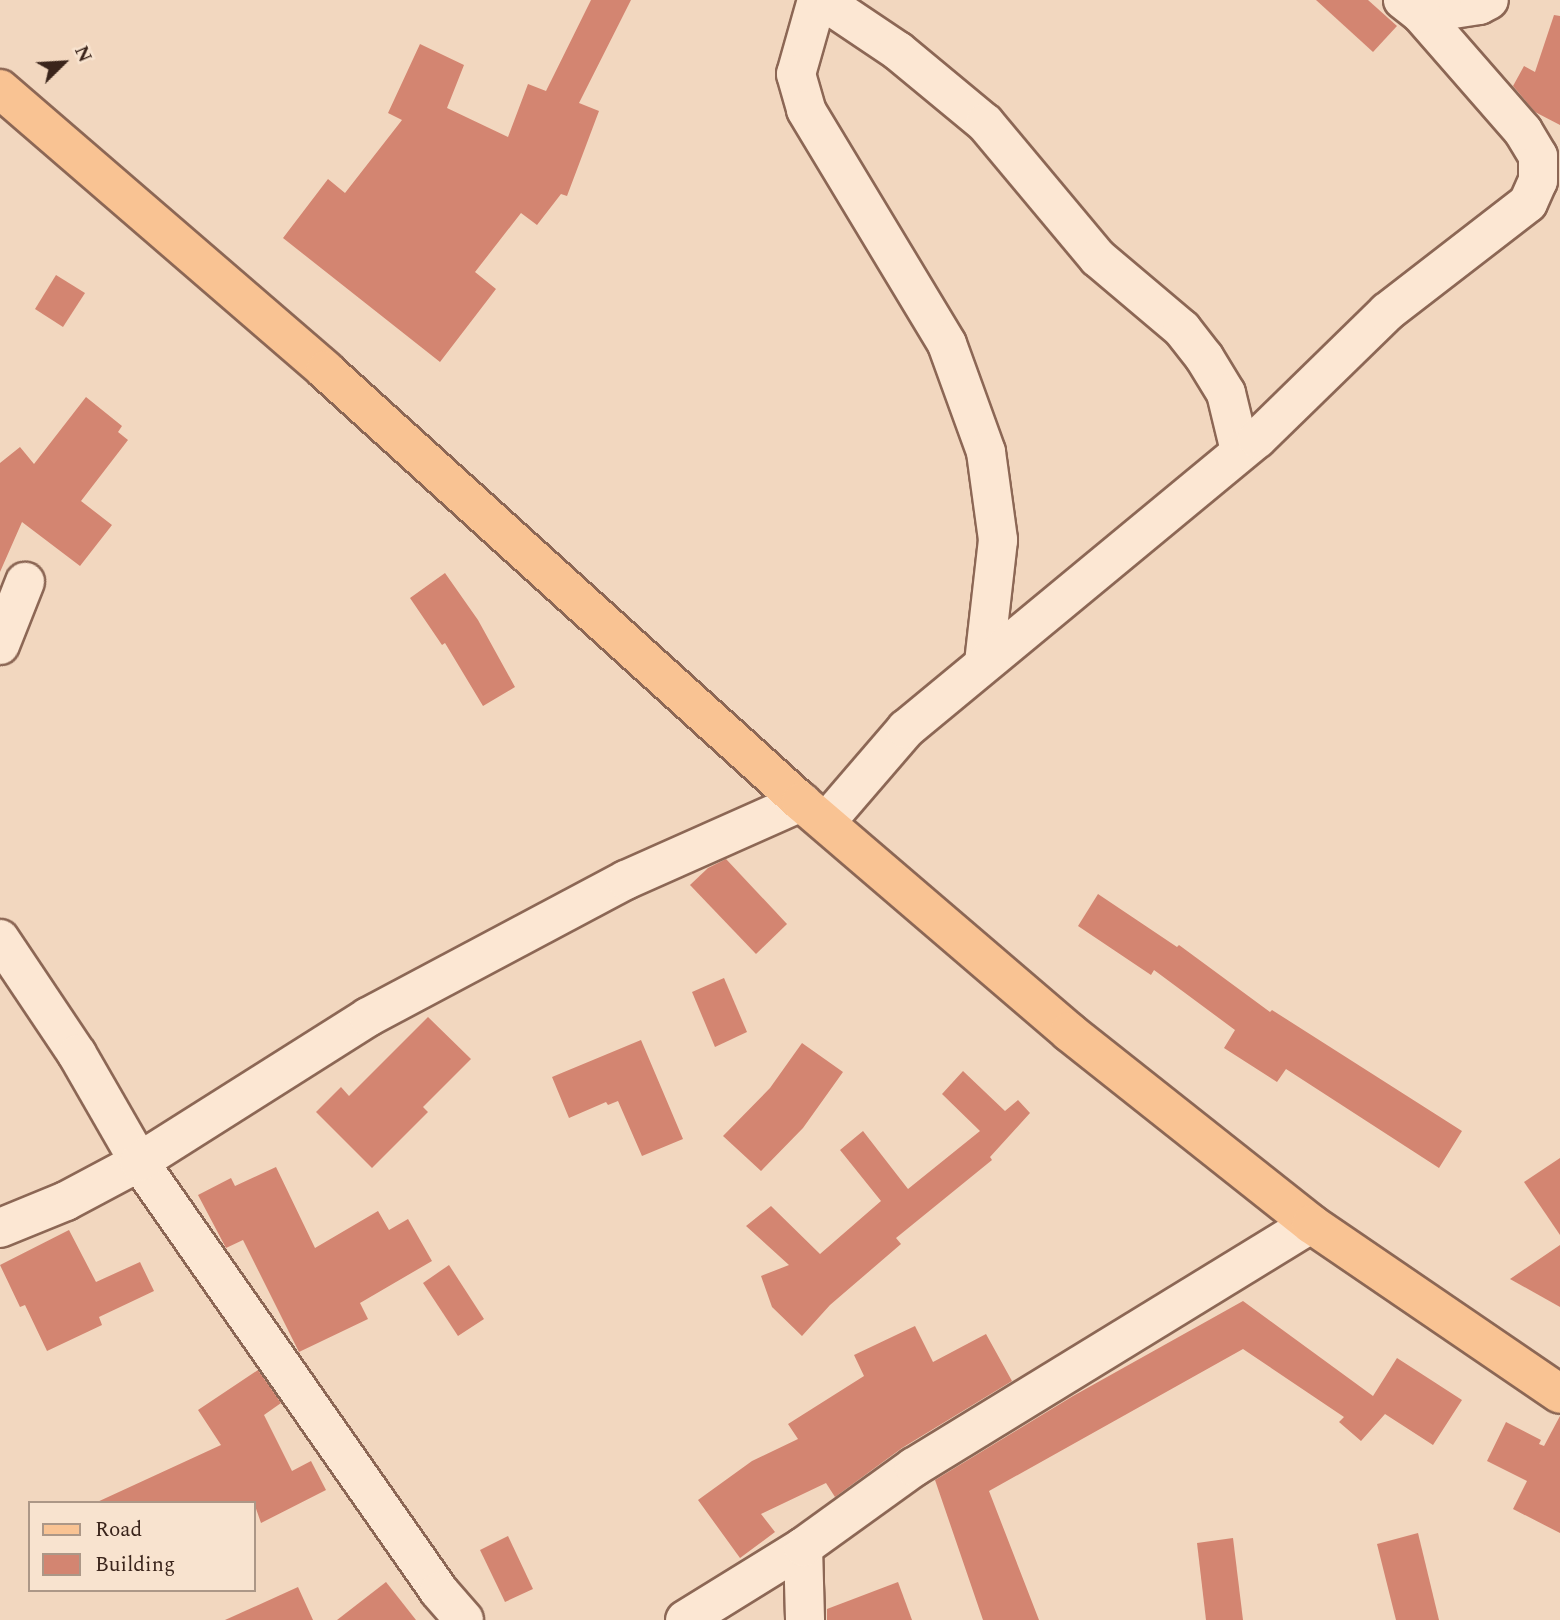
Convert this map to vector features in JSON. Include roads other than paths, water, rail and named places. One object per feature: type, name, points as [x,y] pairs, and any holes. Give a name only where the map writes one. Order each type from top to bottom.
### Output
[{"type":"main road","points":[[0,89],[325,370],[813,812],[1069,1032],[1311,1224],[1560,1394]]},
{"type":"street","points":[[817,0],[796,74],[806,110],[947,344],[986,452],[998,540],[984,663]]},
{"type":"street","points":[[1412,7],[1479,5],[1489,0]]},
{"type":"street","points":[[850,6],[898,51],[985,123],[1098,258],[1182,329],[1205,357],[1226,393],[1240,451]]},
{"type":"street","points":[[0,1228],[66,1201],[139,1162],[368,1017],[626,880],[813,812],[984,663],[1240,451],[1387,312],[1528,203],[1549,159],[1412,7]]},
{"type":"street","points":[[0,645],[25,582]]},
{"type":"street","points":[[0,939],[77,1054],[139,1162],[439,1591],[464,1620]]},
{"type":"street","points":[[685,1620],[803,1547],[914,1467],[1311,1224]]},
{"type":"street","points":[[803,1547],[805,1620]]}]
